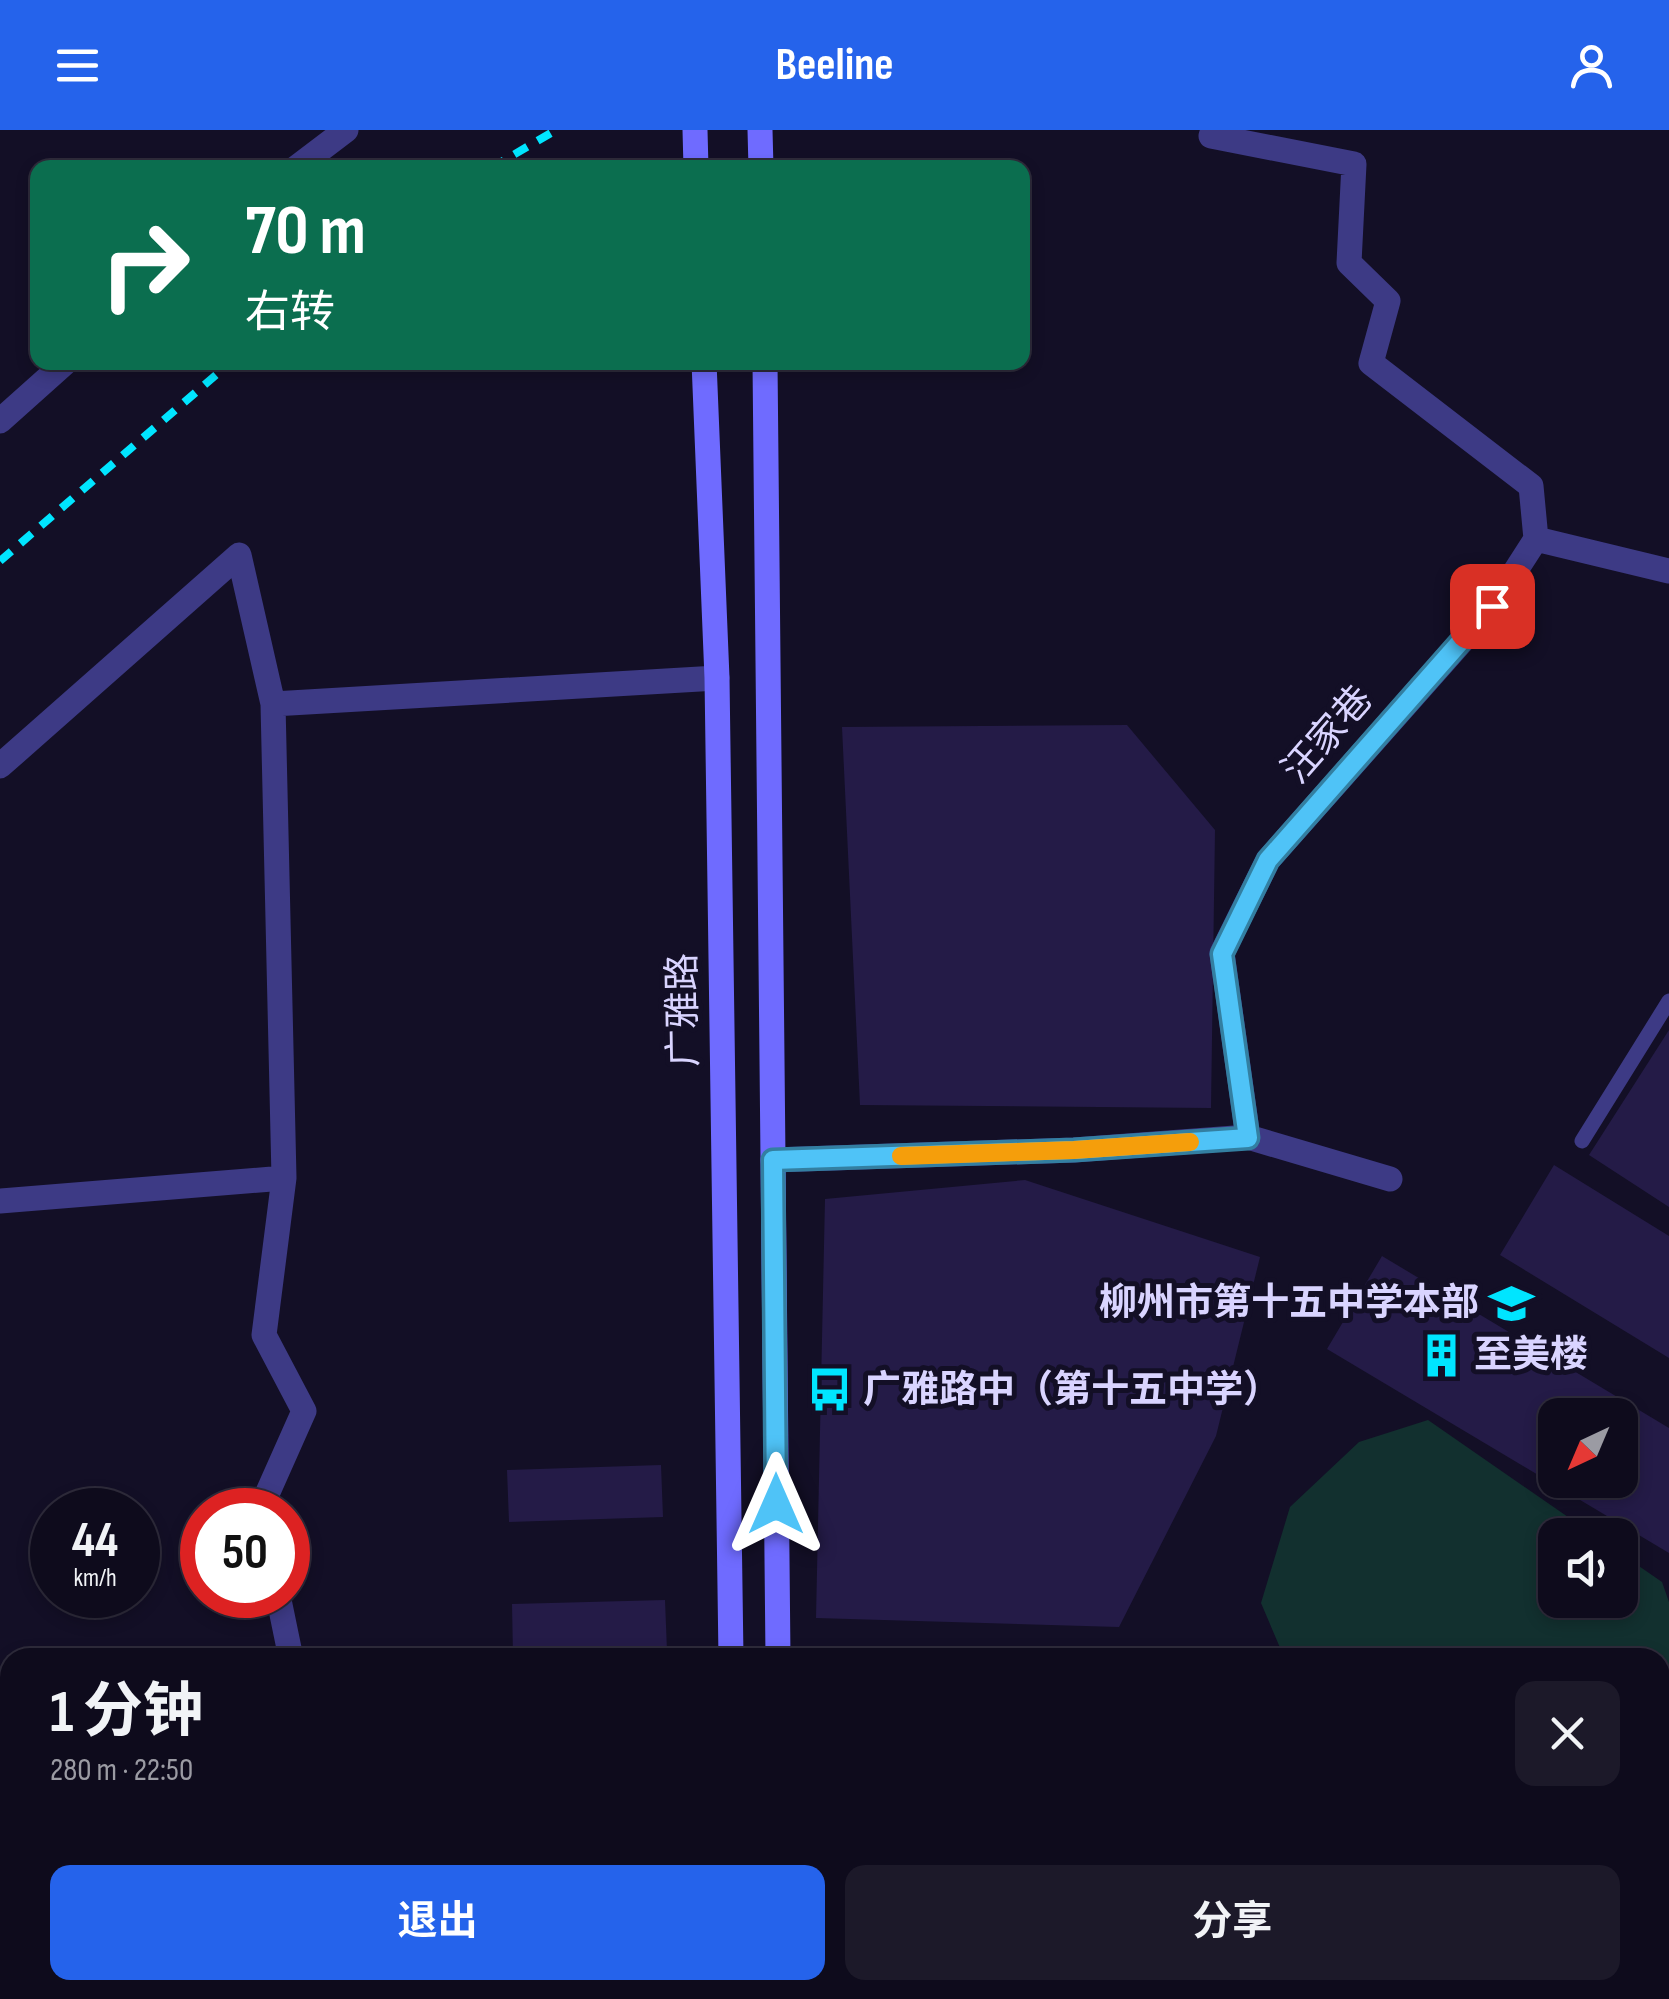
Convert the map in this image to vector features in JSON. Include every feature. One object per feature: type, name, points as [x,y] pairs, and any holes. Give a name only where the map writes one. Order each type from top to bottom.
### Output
[{"type":"main road","points":[[695,130],[696,160]]},
{"type":"main road","points":[[760,130],[761,160]]},
{"type":"main road","name":"广雅路","points":[[704,370],[718,678],[731,1648]]},
{"type":"main road","points":[[765,370],[778,1648]]},
{"type":"street","points":[[307,160],[346,130]]},
{"type":"street","points":[[1213,130],[1211,136],[1354,164],[1349,263],[1388,301],[1371,363],[1530,486],[1536,538],[1669,571]]},
{"type":"street","points":[[0,421],[57,370]]},
{"type":"street","name":"汪家巷","points":[[1248,1138],[1222,954],[1268,860],[1492,606],[1536,538]]},
{"type":"street","points":[[0,766],[239,555],[274,704],[284,1178],[264,1335],[304,1411],[270,1488]]},
{"type":"street","points":[[274,704],[718,678]]},
{"type":"street","points":[[773,1160],[1074,1150],[1248,1138],[1390,1178]]},
{"type":"street","points":[[0,1200],[284,1178]]},
{"type":"street","points":[[283,1618],[289,1648]]},
{"type":"lane","points":[[1582,1141],[1669,1001]]},
{"type":"green space","points":[[1428,1420],[1569,1518],[1538,1518],[1538,1618],[1638,1618],[1638,1565],[1662,1582],[1669,1602],[1669,1648],[1280,1648],[1261,1603],[1290,1507],[1359,1442]]},
{"type":"building","points":[[1127,725],[1215,830],[1211,1108],[860,1105],[842,727]]},
{"type":"building","points":[[1669,1030],[1669,1207],[1589,1155]]},
{"type":"building","points":[[1554,1165],[1669,1236],[1669,1358],[1500,1255]]},
{"type":"building","points":[[1025,1180],[1260,1257],[1216,1436],[1119,1627],[816,1618],[825,1199]]},
{"type":"building","name":"至美楼","points":[[1382,1256],[1619,1398],[1538,1398],[1538,1475],[1327,1349]]},
{"type":"building","name":"至美楼","points":[[1638,1409],[1669,1428],[1669,1553],[1638,1535],[1638,1518],[1610,1518],[1577,1498],[1638,1498]]},
{"type":"building","points":[[661,1465],[663,1517],[509,1522],[507,1470]]},
{"type":"building","points":[[665,1600],[667,1648],[513,1648],[512,1604]]},
{"type":"railway","points":[[505,160],[556,130]]},
{"type":"railway","points":[[0,561],[222,370]]},
{"type":"slow traffic","points":[[901,1156],[1190,1142]]},
{"type":"place","name":"柳州市第十五中学本部","points":[[1512,1303]]},
{"type":"place","name":"至美楼","points":[[1441,1355]]},
{"type":"place","name":"广雅路中（第十五中学）","points":[[830,1390]]},
{"type":"route","points":[[776,1504],[773,1160],[1074,1150],[1248,1138],[1222,954],[1268,860],[1492,606]]}]
